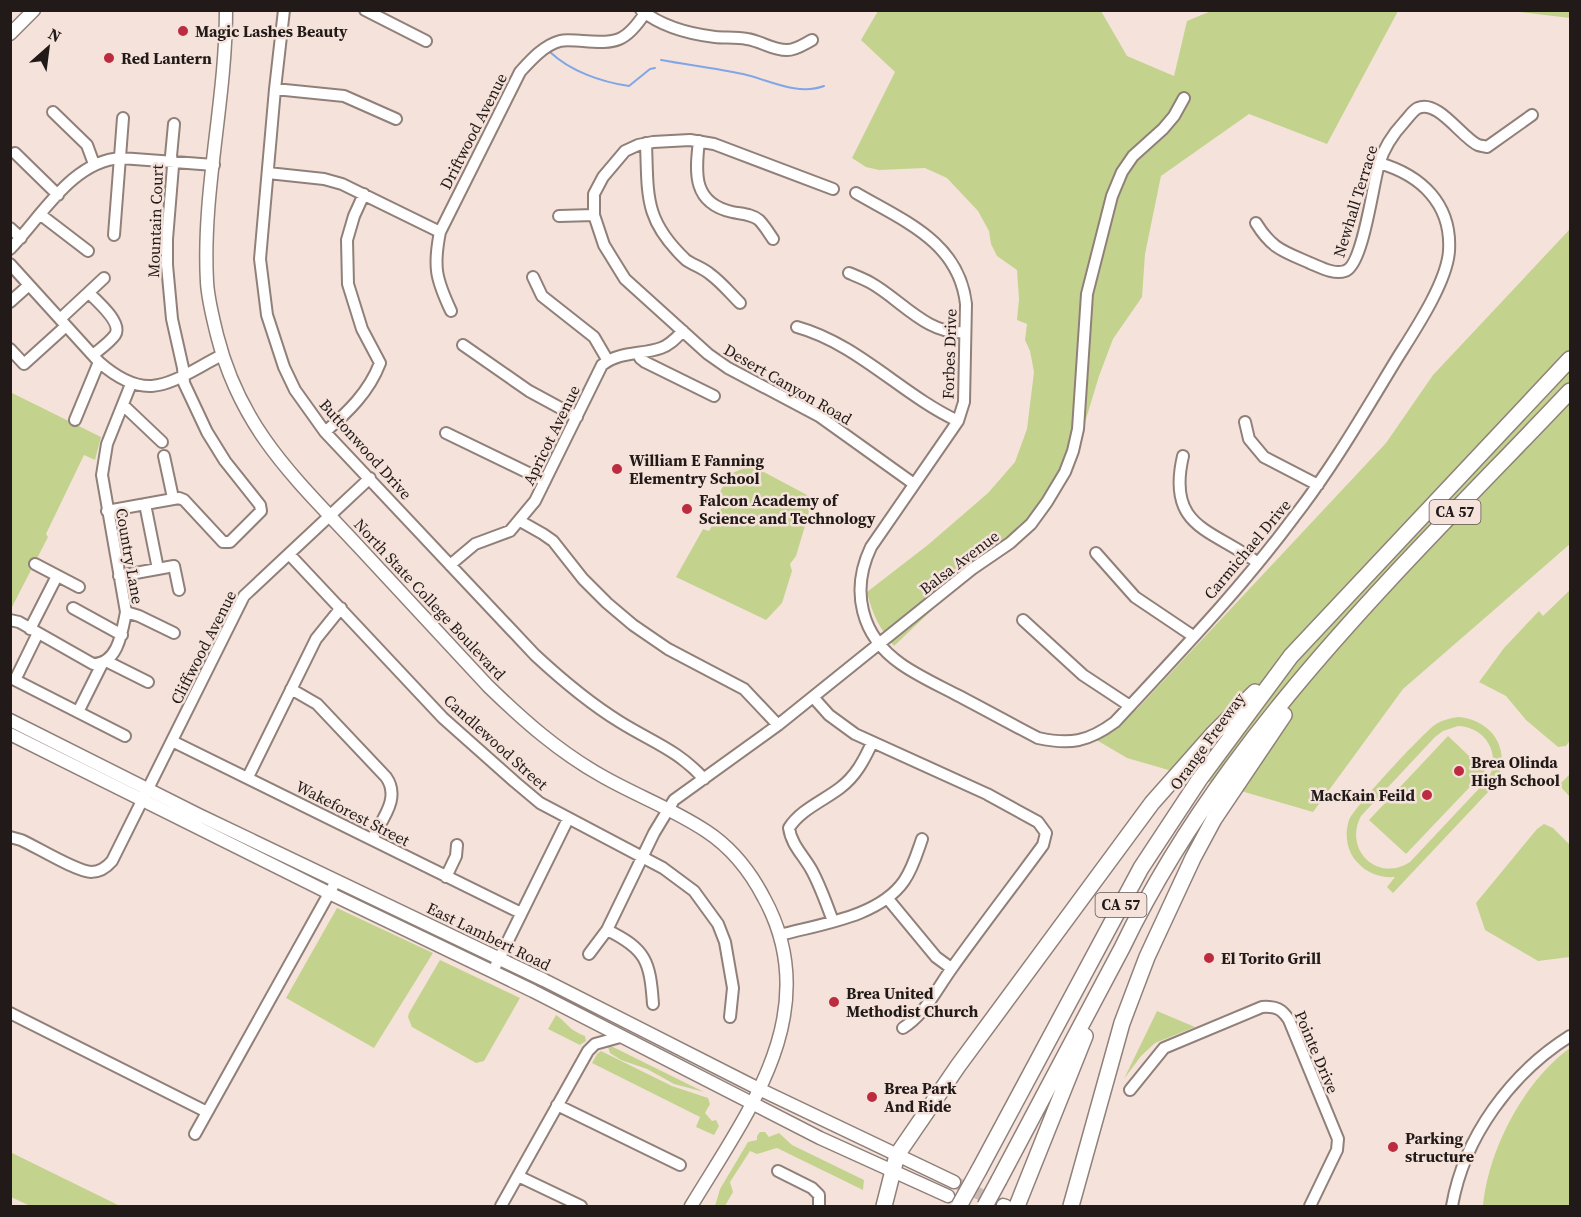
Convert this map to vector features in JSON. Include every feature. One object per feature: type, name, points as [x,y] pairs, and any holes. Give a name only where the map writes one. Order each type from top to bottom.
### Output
[{"type":"highway","name":"Orange Freeway","points":[[953,1201],[979,1170],[1141,868],[1199,780],[1291,656],[1570,359]]},
{"type":"highway","name":"CA 57","points":[[985,1206],[1141,909],[1184,837],[1243,751],[1340,633],[1570,392]]},
{"type":"highway","points":[[1071,1206],[1122,1023],[1147,957],[1192,858],[1214,819],[1340,633]]},
{"type":"highway","points":[[884,1206],[897,1155],[958,1066],[1152,803],[1214,733],[1291,656]]},
{"type":"highway","points":[[1009,1206],[1024,1190],[1050,1120],[1122,948]]},
{"type":"main road","points":[[10,34],[34,10]]},
{"type":"main road","name":"North State College Boulevard","points":[[226,10],[207,248],[207,284],[213,319],[229,376],[263,440],[282,464],[488,686],[533,727],[579,762],[706,831],[731,851],[755,881],[780,935],[787,977],[786,1011],[774,1057],[751,1104],[691,1206]]},
{"type":"main road","name":"East Lambert Road","points":[[10,720],[329,893],[493,971],[751,1104],[953,1201]]},
{"type":"main road","name":"East Lambert Road","points":[[10,734],[336,881],[954,1182]]},
{"type":"street","name":"Buttonwood Drive","points":[[284,10],[261,260],[262,287],[267,315],[275,344],[295,390],[326,432],[535,655],[566,684],[618,721],[678,754],[704,779]]},
{"type":"street","points":[[364,10],[426,41]]},
{"type":"street","points":[[643,12],[655,20],[693,33],[748,39],[787,50],[798,48],[812,40]]},
{"type":"street","name":"Driftwood Avenue","points":[[451,311],[436,272],[436,252],[440,232],[520,72],[532,59],[559,41],[606,43],[618,41],[629,35],[643,12]]},
{"type":"street","points":[[275,89],[344,96],[396,119]]},
{"type":"street","name":"Balsa Avenue","points":[[589,954],[607,930],[642,857],[674,800],[778,725],[972,569],[1010,543],[1031,524],[1047,502],[1065,472],[1078,429],[1087,294],[1112,196],[1132,156],[1163,129],[1174,116],[1184,98]]},
{"type":"street","name":"Newhall Terrace","points":[[1256,223],[1264,237],[1279,250],[1330,271],[1343,272],[1350,268],[1361,244],[1379,163],[1386,147],[1396,130],[1417,108],[1428,106],[1477,145],[1487,147],[1532,115]]},
{"type":"street","points":[[53,112],[87,145],[94,164]]},
{"type":"street","points":[[114,235],[123,118]]},
{"type":"street","name":"Mountain Court","points":[[173,498],[184,500],[223,542],[230,542],[261,511],[260,505],[225,461],[207,432],[184,383],[172,319],[167,265],[174,124]]},
{"type":"street","points":[[559,216],[594,215],[594,194],[603,177],[625,151],[646,143],[690,140],[714,144],[833,189]]},
{"type":"street","points":[[699,141],[696,180],[701,191],[718,207],[759,221],[773,239]]},
{"type":"street","points":[[646,143],[648,193],[652,215],[657,226],[685,258],[712,275],[740,303]]},
{"type":"street","points":[[15,153],[58,195]]},
{"type":"street","points":[[10,249],[79,172],[94,164],[107,159],[121,158],[214,165]]},
{"type":"street","name":"Carmichael Drive","points":[[878,644],[900,664],[1038,738],[1059,742],[1078,741],[1099,734],[1115,722],[1258,563],[1318,485],[1411,335],[1439,284],[1449,250],[1446,222],[1436,199],[1427,188],[1410,175],[1379,163]]},
{"type":"street","points":[[268,173],[324,179],[342,184],[440,232]]},
{"type":"street","name":"Forbes Drive","points":[[856,193],[915,227],[940,246],[951,261],[964,290],[964,402],[958,422],[871,547],[861,576],[861,607],[878,644]]},
{"type":"street","points":[[326,432],[351,409],[368,388],[380,363],[362,329],[348,284],[347,240],[364,194]]},
{"type":"street","points":[[41,215],[88,251]]},
{"type":"street","name":"Desert Canyon Road","points":[[594,215],[604,245],[625,279],[708,354],[728,368],[819,416],[914,484]]},
{"type":"street","points":[[10,228],[21,238]]},
{"type":"street","points":[[10,264],[96,359],[114,375],[131,384],[148,388],[160,386],[222,356]]},
{"type":"street","points":[[849,273],[871,283],[939,328],[953,333],[965,332]]},
{"type":"street","points":[[533,277],[542,296],[594,337],[608,361],[615,357],[661,348],[683,331]]},
{"type":"street","points":[[10,349],[24,364],[104,278]]},
{"type":"street","points":[[10,302],[29,285]]},
{"type":"street","points":[[75,420],[96,359],[115,335],[117,329],[116,322],[89,292]]},
{"type":"street","points":[[797,327],[818,333],[879,369],[928,406],[958,422]]},
{"type":"street","points":[[463,345],[529,391],[577,417]]},
{"type":"street","points":[[638,352],[640,358],[645,362],[714,396]]},
{"type":"street","name":"Apricot Avenue","points":[[450,565],[475,544],[499,537],[510,531],[520,521],[535,501],[599,371],[608,361]]},
{"type":"street","name":"Country Lane","points":[[78,712],[104,663],[116,648],[122,635],[126,612],[106,511],[102,475],[107,444],[131,384]]},
{"type":"street","points":[[123,405],[162,442]]},
{"type":"street","points":[[1245,422],[1248,439],[1264,457],[1318,485]]},
{"type":"street","points":[[446,433],[545,481]]},
{"type":"street","points":[[106,511],[173,498],[164,456]]},
{"type":"street","points":[[1183,456],[1179,476],[1179,493],[1186,511],[1205,532],[1245,553],[1258,563]]},
{"type":"street","name":"Cliffwood Avenue","points":[[10,837],[21,840],[82,870],[100,871],[112,861],[239,604],[249,590],[370,478]]},
{"type":"street","points":[[145,504],[158,569]]},
{"type":"street","points":[[520,521],[553,541],[583,579],[633,625],[668,649],[744,689],[778,725]]},
{"type":"street","points":[[1096,553],[1135,597],[1193,636]]},
{"type":"street","name":"Candlewood Street","points":[[289,554],[443,718],[540,803],[679,878],[694,891],[718,924],[725,942],[734,988],[730,1017]]},
{"type":"street","points":[[35,564],[79,587]]},
{"type":"street","points":[[119,576],[174,566],[179,590]]},
{"type":"street","points":[[57,576],[15,680],[125,736]]},
{"type":"street","points":[[73,608],[122,635]]},
{"type":"street","points":[[248,777],[316,639],[341,608]]},
{"type":"street","points":[[126,612],[174,633]]},
{"type":"street","points":[[10,620],[93,664],[104,663],[148,682]]},
{"type":"street","points":[[1023,620],[1083,675],[1130,705]]},
{"type":"street","points":[[291,689],[317,704],[393,786],[392,798],[372,839]]},
{"type":"street","points":[[813,697],[843,727],[872,743],[987,794],[1038,822],[1046,832],[1043,845],[951,968],[926,1008],[917,1020],[903,1028]]},
{"type":"street","name":"Wakeforest Street","points":[[172,741],[521,913]]},
{"type":"street","points":[[833,921],[811,868],[790,837],[789,828],[795,818],[842,787],[853,776],[864,762],[872,743]]},
{"type":"street","points":[[493,971],[568,819]]},
{"type":"street","points":[[780,935],[865,911],[888,899],[912,868],[922,839]]},
{"type":"street","points":[[446,877],[456,856],[458,845]]},
{"type":"street","points":[[195,1134],[336,881]]},
{"type":"street","points":[[888,899],[930,951],[951,968]]},
{"type":"street","points":[[607,930],[627,940],[646,961],[651,978],[653,1004]]},
{"type":"street","name":"Pointe Drive","points":[[1130,1090],[1164,1048],[1262,1007],[1273,1006],[1283,1010],[1338,1139],[1337,1150],[1310,1206]]},
{"type":"street","points":[[10,1013],[207,1112]]},
{"type":"street","points":[[1452,1206],[1459,1176],[1471,1146],[1500,1100],[1529,1068],[1570,1036]]},
{"type":"street","points":[[501,1206],[588,1051],[595,1044],[620,1037]]},
{"type":"street","points":[[557,1105],[680,1165]]},
{"type":"street","points":[[778,1172],[812,1188],[819,1201]]},
{"type":"street","points":[[518,1176],[581,1206]]},
{"type":"green space","points":[[878,11],[1101,11],[1127,56],[1174,76],[1187,21],[1211,11],[1398,11],[1327,144],[1249,114],[1161,176],[1145,254],[1142,297],[1113,339],[1099,376],[1067,482],[894,646],[877,621],[867,592],[929,544],[988,493],[1015,462],[1027,429],[1034,372],[1030,351],[1025,340],[1027,324],[1017,320],[1019,299],[1017,270],[997,256],[991,244],[989,231],[978,211],[947,178],[925,168],[879,170],[866,167],[852,158],[895,72],[861,40]]},
{"type":"green space","points":[[1512,11],[1570,11],[1570,18]]},
{"type":"green space","points":[[1570,229],[1570,544],[1403,689],[1313,812],[1127,758],[1088,735],[1137,709],[1386,443],[1433,375]]},
{"type":"green space","points":[[10,392],[101,437],[95,460],[84,455],[46,534],[48,537],[11,609]]},
{"type":"green space","points":[[751,465],[807,495],[810,505],[796,556],[790,564],[792,571],[782,603],[766,620],[676,577],[703,529],[709,531],[722,507],[716,501],[728,475]]},
{"type":"green space","points":[[1570,590],[1570,740],[1566,746],[1558,747],[1526,720],[1506,696],[1479,682],[1504,648],[1539,611],[1543,616]]},
{"type":"green space","points":[[1458,717],[1483,725],[1498,742],[1501,765],[1498,777],[1491,789],[1393,893],[1387,887],[1395,877],[1370,873],[1351,854],[1347,837],[1349,820],[1375,786],[1429,730],[1447,719]],"holes":[[[1458,726],[1476,731],[1489,744],[1493,761],[1488,779],[1410,862],[1398,867],[1386,868],[1376,866],[1367,860],[1360,851],[1357,840],[1357,829],[1361,816],[1435,737],[1443,731]]]},
{"type":"green space","name":"MacKain Feild","points":[[1448,736],[1485,771],[1406,854],[1369,820]]},
{"type":"green space","points":[[1570,774],[1570,797],[1559,785]]},
{"type":"green space","points":[[1544,824],[1553,828],[1570,845],[1570,957],[1538,961],[1485,930],[1476,903],[1537,829]]},
{"type":"green space","points":[[337,908],[433,953],[374,1048],[286,998]]},
{"type":"green space","points":[[440,960],[520,998],[484,1061],[476,1063],[412,1027],[408,1017],[409,1013]]},
{"type":"green space","points":[[1157,1011],[1195,1027],[1155,1043],[1141,1056],[1124,1079]]},
{"type":"green space","points":[[556,1015],[571,1029],[585,1036],[586,1041],[580,1045],[548,1029]]},
{"type":"green space","points":[[607,1044],[704,1092],[674,1084],[647,1069],[621,1060],[610,1053]]},
{"type":"green space","points":[[1570,1048],[1570,1206],[1483,1206],[1492,1162],[1511,1118],[1538,1079]]},
{"type":"green space","points":[[601,1051],[672,1086],[708,1098],[710,1104],[705,1113],[712,1121],[716,1120],[719,1126],[714,1135],[696,1127],[700,1117],[592,1063]]},
{"type":"green space","points":[[760,1132],[765,1132],[769,1137],[779,1133],[792,1145],[864,1180],[863,1190],[777,1148],[757,1154],[750,1151],[730,1182],[733,1192],[725,1206],[715,1206],[720,1189],[748,1142],[757,1140]]},
{"type":"green space","points":[[10,1152],[120,1206],[30,1206],[11,1197]]},
{"type":"waterway","points":[[550,52],[567,65],[587,75],[629,86],[650,69],[655,68]]},
{"type":"waterway","points":[[661,60],[743,74],[793,88],[814,89],[824,86]]},
{"type":"tunnel","points":[[954,1182],[997,1202]]},
{"type":"place","name":"Magic Lashes Beauty","points":[[183,31]]},
{"type":"place","name":"Red Lantern","points":[[109,58]]},
{"type":"place","name":"William E Fanning Elementry School","points":[[617,469]]},
{"type":"place","name":"Falcon Academy of Science and Technology","points":[[687,509]]},
{"type":"place","name":"Brea Olinda High School","points":[[1459,771]]},
{"type":"place","name":"MacKain Feild","points":[[1427,795]]},
{"type":"place","name":"El Torito Grill","points":[[1209,958]]},
{"type":"place","name":"Brea United Methodist Church","points":[[834,1002]]},
{"type":"place","name":"Brea Park And Ride","points":[[872,1097]]},
{"type":"place","name":"Parking structure","points":[[1393,1147]]}]
